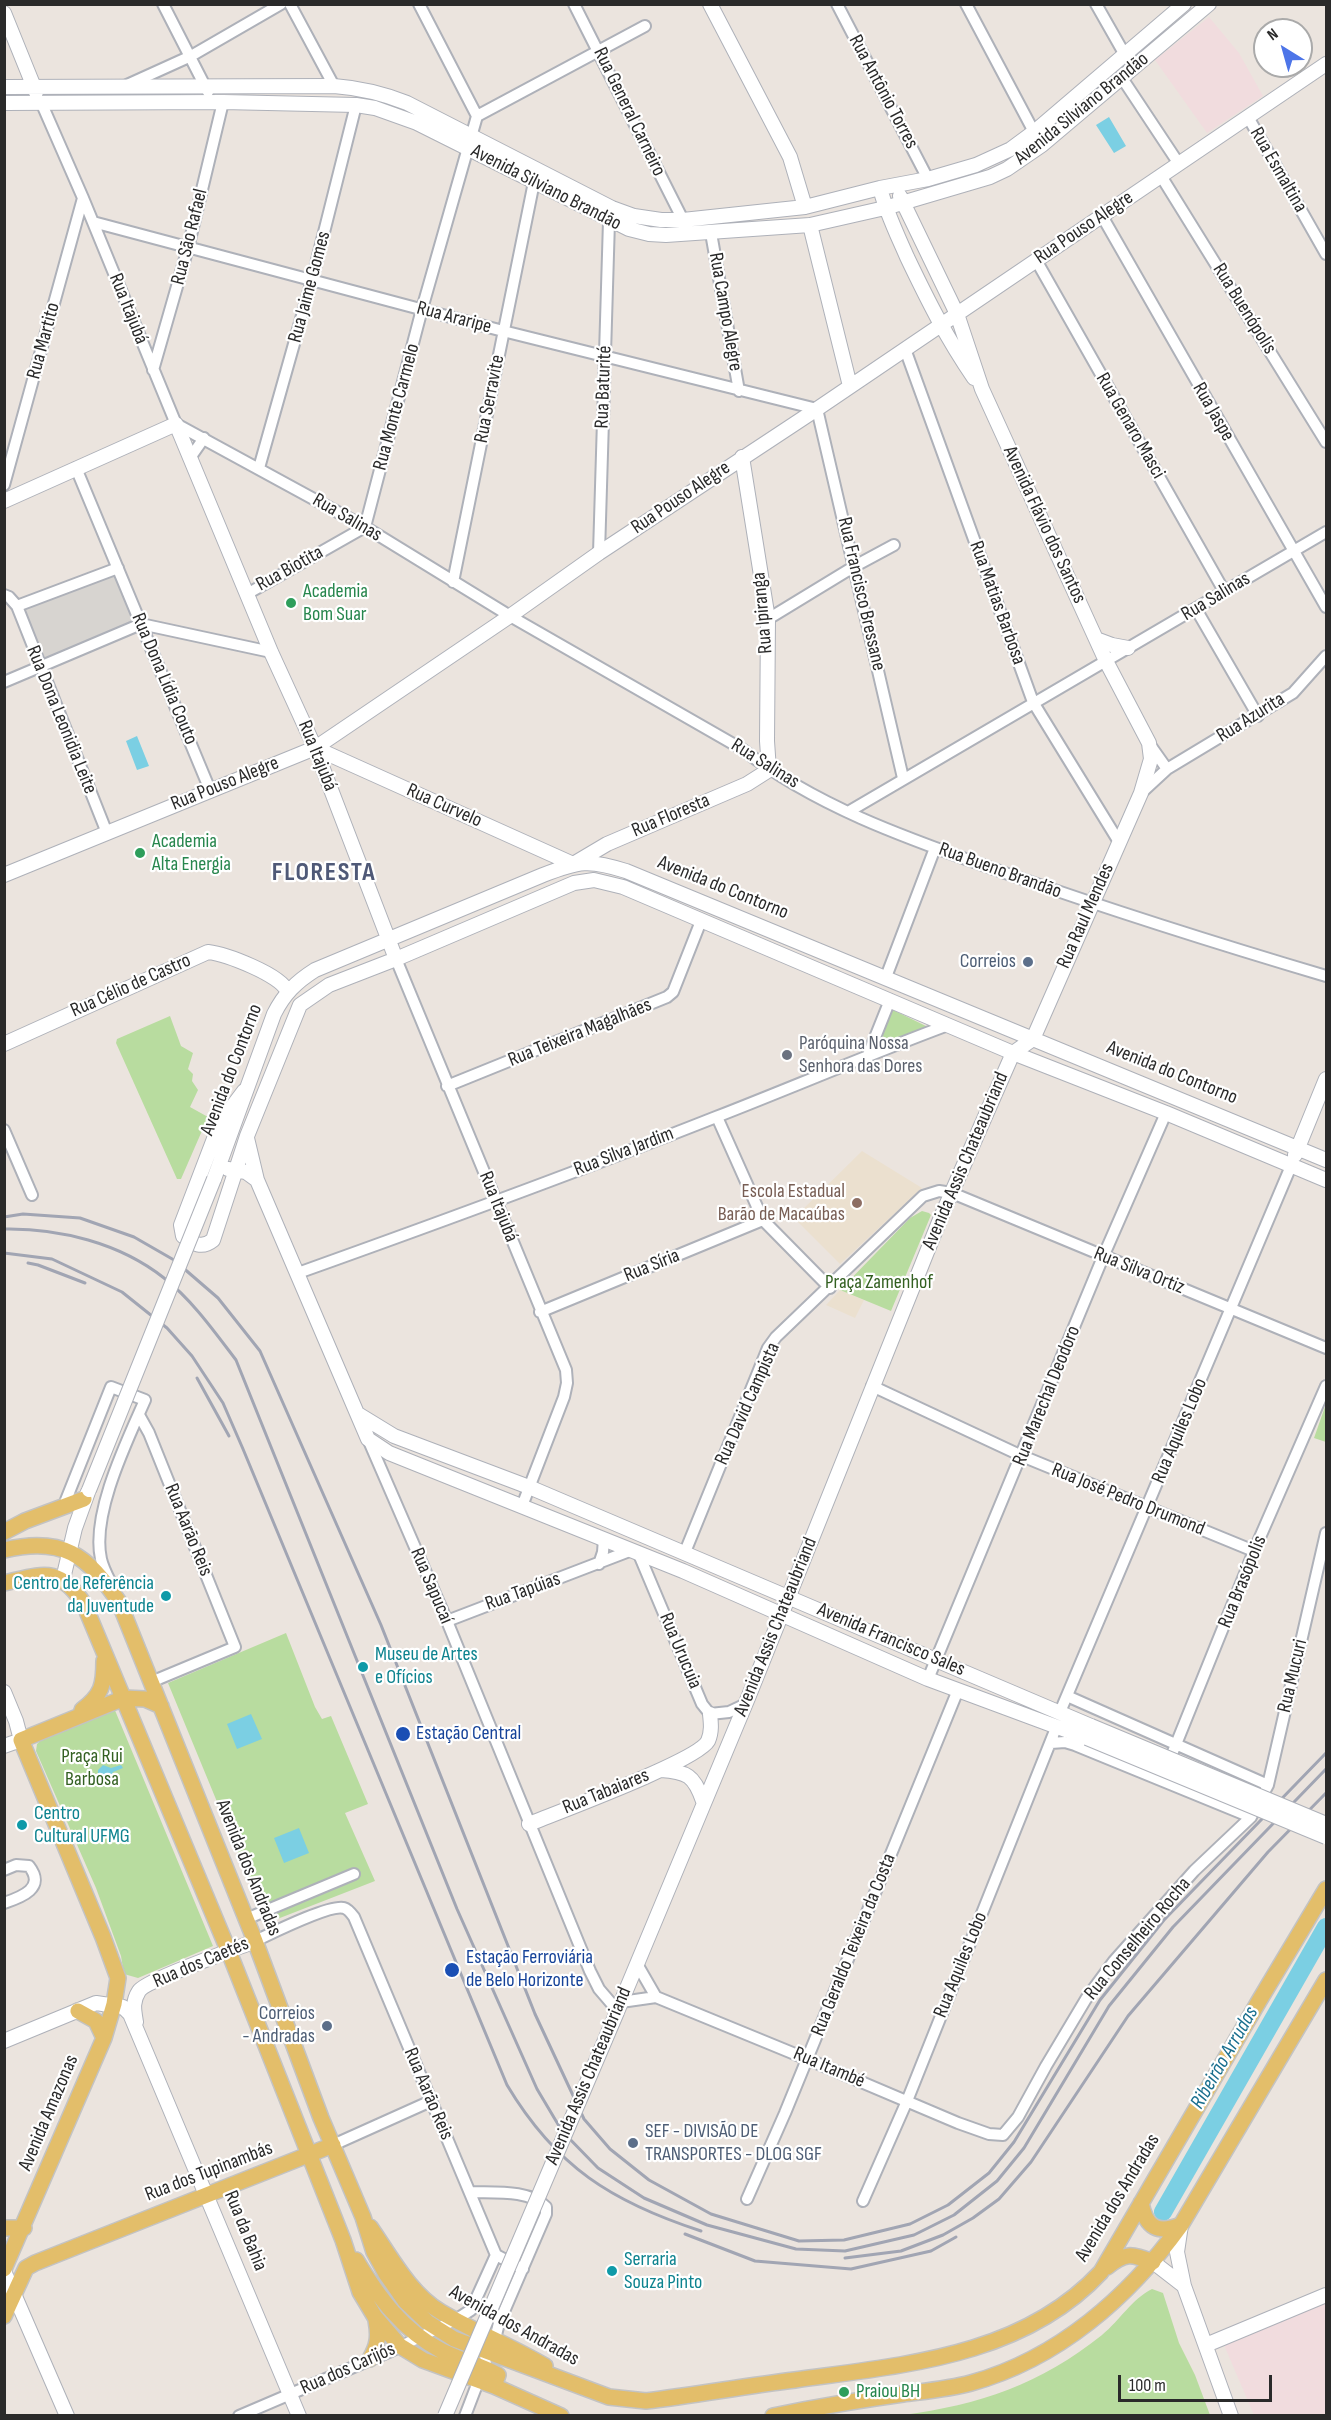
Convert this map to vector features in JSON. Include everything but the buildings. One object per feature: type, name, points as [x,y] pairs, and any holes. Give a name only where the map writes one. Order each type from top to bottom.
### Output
[{"type":"main road","points":[[4,1532],[86,1495]]},
{"type":"main road","points":[[4,1550],[34,1544],[68,1551]]},
{"type":"main road","name":"Avenida dos Andradas","points":[[68,1551],[88,1563],[119,1602],[255,1941],[363,2217],[374,2252],[386,2274],[405,2301],[427,2322],[454,2339],[492,2349],[514,2347],[578,2385],[609,2397],[646,2401],[939,2357],[997,2342],[1054,2313],[1088,2286],[1101,2272],[1326,1889]]},
{"type":"main road","points":[[4,1583],[45,1575],[63,1579],[75,1590],[84,1604],[229,1952],[343,2240],[360,2292],[375,2317],[400,2346],[423,2360],[489,2378]]},
{"type":"main road","points":[[70,1718],[95,1699],[99,1693],[104,1681],[104,1655]]},
{"type":"main road","points":[[114,2004],[118,1978],[103,1936],[21,1740],[70,1718],[124,1698],[145,1699],[161,1706]]},
{"type":"main road","points":[[773,2415],[968,2384],[998,2375],[1048,2350],[1076,2332],[1112,2303],[1153,2262],[1181,2225],[1326,1980]]},
{"type":"main road","name":"Avenida Amazonas","points":[[4,2270],[104,2038],[114,2004]]},
{"type":"main road","points":[[78,2011],[96,2021],[104,2038]]},
{"type":"main road","name":"Rua dos Tupinambás","points":[[15,2294],[26,2268],[35,2263],[333,2145]]},
{"type":"main road","points":[[1141,2203],[1144,2217],[1153,2227],[1167,2230],[1181,2225]]},
{"type":"main road","name":"Avenida dos Andradas","points":[[363,2217],[396,2266],[418,2293],[441,2312],[457,2319],[492,2349]]},
{"type":"main road","points":[[4,2228],[24,2228]]},
{"type":"main road","points":[[343,2240],[386,2306],[420,2338],[489,2378],[561,2415]]},
{"type":"main road","points":[[1101,2272],[1118,2258],[1127,2255],[1153,2262]]},
{"type":"main road","points":[[4,2316],[15,2294]]},
{"type":"main road","points":[[370,2359],[377,2348],[379,2336],[375,2317]]},
{"type":"main road","points":[[489,2378],[499,2366],[492,2349]]},
{"type":"street","points":[[163,4],[205,88],[218,102]]},
{"type":"street","points":[[123,86],[191,56],[281,4]]},
{"type":"street","points":[[290,4],[334,86]]},
{"type":"street","points":[[419,4],[477,116],[645,26]]},
{"type":"street","name":"Rua General Carneiro","points":[[574,4],[683,220]]},
{"type":"street","points":[[710,4],[790,156],[805,207]]},
{"type":"street","name":"Rua Antônio Torres","points":[[837,4],[928,179]]},
{"type":"street","points":[[966,4],[1034,132]]},
{"type":"street","points":[[1096,4],[1125,55]]},
{"type":"street","name":"Avenida Silviano Brandão","points":[[4,103],[218,102],[356,105],[396,115],[470,142],[634,216],[683,220],[805,207],[880,188],[928,179],[994,158],[1034,132],[1184,4]]},
{"type":"street","name":"Avenida Silviano Brandão","points":[[4,87],[334,86],[383,93],[407,102],[534,182],[609,221],[649,234],[711,233],[810,225],[959,188],[1007,169],[1042,146],[1209,4]]},
{"type":"street","name":"Rua Itajubá","points":[[4,13],[247,594],[315,748],[388,941],[566,1370],[567,1383],[564,1396],[522,1506]]},
{"type":"street","name":"Rua Pouso Alegre","points":[[5,873],[315,748],[599,553],[817,409],[1326,64]]},
{"type":"street","points":[[1122,78],[1179,164]]},
{"type":"street","name":"Rua São Rafael","points":[[153,370],[188,248],[218,102]]},
{"type":"street","name":"Rua Jaime Gomes","points":[[259,468],[312,280],[356,105]]},
{"type":"street","name":"Rua Monte Carmelo","points":[[365,527],[422,309],[477,116]]},
{"type":"street","name":"Rua Esmaltina","points":[[1248,117],[1326,254]]},
{"type":"street","name":"Rua Buenópolis","points":[[1161,176],[1326,441]]},
{"type":"street","name":"Rua Serravite","points":[[453,582],[534,182]]},
{"type":"street","name":"Avenida Flávio dos Santos","points":[[896,185],[957,314],[982,389],[1106,661]]},
{"type":"street","name":"Avenida Flávio dos Santos","points":[[880,188],[885,208],[940,326],[982,389]]},
{"type":"street","name":"Rua Martito","points":[[4,485],[83,198]]},
{"type":"street","name":"Rua Jaspe","points":[[1102,216],[1326,607]]},
{"type":"street","name":"Rua Baturité","points":[[599,553],[609,221]]},
{"type":"street","name":"Rua Araripe","points":[[93,222],[503,331],[817,409]]},
{"type":"street","points":[[810,225],[850,386]]},
{"type":"street","name":"Rua Campo Alegre","points":[[711,233],[739,391]]},
{"type":"street","name":"Rua Genaro Masci","points":[[1036,260],[1224,591]]},
{"type":"street","name":"Rua Matias Barbosa","points":[[905,349],[1033,702],[1119,842]]},
{"type":"street","name":"Rua Francisco Bressane","points":[[817,409],[903,778]]},
{"type":"street","points":[[4,501],[176,424]]},
{"type":"street","name":"Rua Salinas","points":[[176,424],[365,527],[510,616],[742,749],[769,770],[848,812],[1326,532]]},
{"type":"street","points":[[190,458],[204,438]]},
{"type":"street","name":"Rua Ipiranga","points":[[742,457],[768,619],[767,741],[769,770]]},
{"type":"street","name":"Rua Dona Lídia Couto","points":[[76,468],[210,790]]},
{"type":"street","name":"Rua Biotita","points":[[247,594],[365,527]]},
{"type":"street","points":[[768,619],[894,545]]},
{"type":"street","points":[[4,595],[17,606],[118,568]]},
{"type":"street","name":"Rua Dona Leonidia Leite","points":[[17,606],[107,833]]},
{"type":"street","points":[[1196,609],[1258,716]]},
{"type":"street","points":[[4,682],[141,624],[272,652]]},
{"type":"street","points":[[1096,639],[1128,648]]},
{"type":"street","name":"Rua Azurita","points":[[1141,794],[1167,769],[1293,693],[1326,656]]},
{"type":"street","points":[[1106,661],[1149,743],[1167,769]]},
{"type":"street","points":[[1141,794],[1151,759],[1149,743]]},
{"type":"street","name":"Rua Curvelo","points":[[315,748],[573,864]]},
{"type":"street","name":"Rua Floresta","points":[[573,864],[613,841],[747,784],[769,770]]},
{"type":"street","name":"Rua Raul Mendes","points":[[1033,1039],[1141,794]]},
{"type":"street","name":"Rua Bueno Brandão","points":[[848,812],[935,848],[1091,903],[1326,976]]},
{"type":"street","points":[[886,978],[935,848]]},
{"type":"street","name":"Avenida do Contorno","points":[[63,1579],[68,1551],[86,1495],[215,1177],[244,1091],[274,1014],[287,991],[315,970],[573,864],[595,863],[626,871],[1326,1160]]},
{"type":"street","points":[[573,864],[574,883]]},
{"type":"street","name":"Avenida do Contorno","points":[[244,1091],[220,1123],[180,1225],[183,1236],[200,1246],[207,1245],[213,1240],[247,1136],[300,1005],[329,985],[585,880],[604,882],[701,921],[1013,1053],[1166,1113],[1326,1180]]},
{"type":"street","name":"Rua Teixeira Magalhães","points":[[447,1086],[667,997],[673,992],[701,921]]},
{"type":"street","name":"Rua Célio de Castro","points":[[4,1044],[208,952],[219,953],[271,976],[285,985],[287,991]]},
{"type":"street","points":[[868,1055],[890,1000]]},
{"type":"street","name":"Rua Silva Jardim","points":[[298,1273],[496,1202],[948,1025]]},
{"type":"street","name":"Avenida Assis Chateaubriand","points":[[1009,1029],[1013,1053]]},
{"type":"street","name":"Avenida Assis Chateaubriand","points":[[446,2415],[637,1964],[703,1801],[746,1704],[872,1386],[952,1193],[1013,1053],[1033,1039]]},
{"type":"street","name":"Rua Aquiles Lobo","points":[[1060,1712],[1232,1309],[1326,1079]]},
{"type":"street","name":"Rua Marechal Deodoro","points":[[928,1679],[1103,1257],[1166,1113]]},
{"type":"street","points":[[717,1117],[764,1220],[830,1288]]},
{"type":"street","points":[[4,1130],[32,1195]]},
{"type":"street","name":"Rua Sapucaí","points":[[247,1136],[257,1180],[447,1621],[590,1971],[599,1989],[618,2008]]},
{"type":"street","points":[[215,1177],[226,1169],[246,1173],[257,1180]]},
{"type":"street","name":"Rua David Campista","points":[[685,1552],[768,1348],[776,1337],[830,1288],[923,1196],[939,1191],[952,1193]]},
{"type":"street","name":"Rua Silva Ortiz","points":[[952,1193],[1326,1347]]},
{"type":"street","name":"Rua Síria","points":[[540,1312],[764,1220]]},
{"type":"street","name":"Rua José Pedro Drumond","points":[[872,1386],[1022,1456],[1254,1551]]},
{"type":"street","name":"Rua Brasópolis","points":[[1162,1779],[1254,1551],[1326,1386]]},
{"type":"street","points":[[63,1505],[111,1388],[145,1400],[105,1501],[99,1535],[101,1560],[119,1602]]},
{"type":"street","name":"Avenida Francisco Sales","points":[[358,1414],[394,1436],[529,1487],[1060,1712],[1089,1732],[1326,1838]]},
{"type":"street","name":"Rua Aarão Reis","points":[[139,1415],[149,1433],[235,1647],[151,1682]]},
{"type":"street","name":"Avenida Francisco Sales","points":[[368,1439],[389,1454],[635,1551],[928,1679],[1056,1728],[1089,1732],[1326,1824]]},
{"type":"street","name":"Rua Mucuri","points":[[1251,1817],[1268,1785],[1326,1533]]},
{"type":"street","points":[[599,1564],[603,1552],[603,1539]]},
{"type":"street","name":"Rua Tapúias","points":[[447,1621],[635,1551]]},
{"type":"street","name":"Rua Urucuia","points":[[635,1551],[702,1704],[710,1714],[729,1712],[746,1704]]},
{"type":"street","name":"Rua Geraldo Teixeira da Costa","points":[[747,2199],[807,2059],[958,1690]]},
{"type":"street","points":[[4,1692],[21,1740],[4,1746]]},
{"type":"street","points":[[1067,1696],[1268,1785]]},
{"type":"street","points":[[661,1770],[700,1749],[707,1741],[711,1730],[710,1714]]},
{"type":"street","name":"Rua Aquiles Lobo","points":[[863,2201],[907,2101],[1056,1728]]},
{"type":"street","points":[[1051,1743],[1065,1742],[1162,1779],[1251,1817]]},
{"type":"street","name":"Rua Tabaiares","points":[[529,1824],[661,1770],[689,1775],[698,1786],[703,1801]]},
{"type":"street","name":"Rua Conselheiro Rocha","points":[[1003,2135],[1018,2117],[1086,1999],[1114,1961],[1194,1871],[1251,1817]]},
{"type":"street","points":[[4,1870],[16,1865],[28,1866],[34,1874],[35,1882],[32,1889],[23,1896],[4,1904]]},
{"type":"street","points":[[246,1919],[354,1874]]},
{"type":"street","name":"Rua Aarão Reis","points":[[344,1908],[354,1917],[496,2255]]},
{"type":"street","name":"Rua dos Caetés","points":[[137,2030],[133,2003],[140,1988],[330,1909],[344,1908]]},
{"type":"street","points":[[618,2008],[656,1997],[637,1964]]},
{"type":"street","name":"Rua Itambé","points":[[656,1997],[989,2134],[1003,2135]]},
{"type":"street","points":[[4,2041],[96,2003],[123,2007],[130,2014],[137,2030]]},
{"type":"street","name":"Rua da Bahia","points":[[137,2030],[208,2195],[298,2415]]},
{"type":"street","name":"Rua dos Tupinambás","points":[[333,2145],[431,2101]]},
{"type":"street","points":[[470,2192],[521,2195],[546,2207],[546,2214],[500,2323],[492,2349]]},
{"type":"street","points":[[1181,2225],[1177,2252],[1184,2286],[1231,2415]]},
{"type":"street","points":[[457,2319],[471,2310],[496,2255],[523,2269]]},
{"type":"street","points":[[1153,2262],[1184,2286]]},
{"type":"street","points":[[4,2270],[67,2415]]},
{"type":"street","points":[[1206,2344],[1326,2295]]},
{"type":"street","name":"Rua dos Carijós","points":[[239,2415],[420,2338],[457,2319]]},
{"type":"street","points":[[465,2415],[489,2378]]},
{"type":"shaded area","points":[[1209,17],[1239,53],[1263,96],[1207,133],[1155,60]]},
{"type":"shaded area","points":[[115,572],[138,623],[42,663],[22,609]]},
{"type":"shaded area","name":"Escola Estadual Barão de Macaúbas","points":[[862,1151],[922,1188],[840,1264],[794,1218]]},
{"type":"shaded area","points":[[840,1290],[864,1300],[855,1318],[826,1305]]},
{"type":"shaded area","points":[[1326,2302],[1326,2415],[1254,2415],[1224,2345]]},
{"type":"green space","points":[[891,1009],[930,1028],[875,1048]]},
{"type":"green space","points":[[170,1016],[181,1046],[193,1053],[188,1069],[193,1074],[192,1081],[198,1090],[190,1107],[208,1117],[181,1179],[177,1179],[116,1043],[117,1039]]},
{"type":"green space","name":"Praça Zamenhof","points":[[922,1211],[931,1215],[891,1311],[840,1290],[910,1218]]},
{"type":"green space","points":[[1326,1404],[1326,1442],[1314,1438]]},
{"type":"green space","points":[[286,1633],[315,1707],[322,1719],[331,1716],[368,1804],[345,1813],[375,1881],[267,1923],[168,1683]]},
{"type":"green space","name":"Praça Rui Barbosa","points":[[114,1708],[213,1946],[138,1978],[124,1974],[121,1956],[96,1888],[36,1751],[37,1744],[42,1739]]},
{"type":"green space","points":[[1152,2289],[1163,2293],[1179,2343],[1195,2375],[1210,2415],[903,2415],[931,2411],[983,2398],[1008,2390],[1056,2367],[1102,2335],[1138,2298]]},
{"type":"water","points":[[1109,117],[1126,146],[1114,153],[1096,125]]},
{"type":"water","points":[[137,736],[149,766],[137,770],[126,741]]},
{"type":"water","points":[[251,1714],[262,1739],[237,1749],[227,1724]]},
{"type":"water","points":[[103,1765],[111,1768],[121,1765],[123,1768],[113,1772],[110,1779],[105,1781],[98,1776],[98,1770]]},
{"type":"water","points":[[299,1828],[309,1853],[284,1863],[274,1838]]},
{"type":"waterway","name":"Ribeirão Arrudas","points":[[1163,2212],[1326,1927]]},
{"type":"railway","points":[[4,1217],[23,1214],[80,1218],[134,1237],[174,1260],[218,1298],[260,1351],[381,1625],[535,2014],[584,2119],[610,2149],[649,2180],[711,2214],[799,2241],[844,2240],[910,2224],[948,2205],[989,2173],[1014,2142],[1100,2000],[1164,1920],[1326,1753]]},
{"type":"railway","points":[[4,1229],[25,1229],[67,1235],[128,1255],[164,1278],[184,1296],[236,1360],[457,1909],[537,2089],[562,2131],[598,2168],[644,2198],[707,2225],[796,2249],[845,2251],[914,2235],[954,2215],[997,2181],[1024,2148],[1109,2006],[1173,1927],[1326,1769]]},
{"type":"railway","points":[[4,1253],[52,1259],[122,1292],[167,1328],[192,1356],[223,1403],[243,1449],[507,2085],[545,2138],[566,2160],[589,2178],[613,2194],[640,2207],[701,2231]]},
{"type":"railway","points":[[28,1263],[85,1283]]},
{"type":"railway","points":[[197,1378],[229,1436]]},
{"type":"railway","points":[[845,2258],[901,2251],[943,2235],[973,2218],[999,2199],[1031,2162],[1128,2016],[1268,1852],[1326,1793]]},
{"type":"railway","points":[[685,2234],[755,2261],[851,2269],[931,2251],[956,2237]]},
{"type":"place","name":"Academia Bom Suar","points":[[291,603]]},
{"type":"place","name":"Academia Alta Energia","points":[[140,853]]},
{"type":"place","name":"Correios","points":[[1028,962]]},
{"type":"place","name":"Paróquina Nossa Senhora das Dores","points":[[787,1055]]},
{"type":"place","name":"Escola Estadual Barão de Macaúbas","points":[[857,1203]]},
{"type":"place","name":"Centro de Referência da Juventude","points":[[166,1596]]},
{"type":"place","name":"Museu de Artes e Ofícios","points":[[363,1667]]},
{"type":"place","name":"Estação Central","points":[[403,1734]]},
{"type":"place","name":"Centro Cultural UFMG","points":[[22,1825]]},
{"type":"place","name":"Estação Ferroviária de Belo Horizonte","points":[[452,1970]]},
{"type":"place","name":"Correios - Andradas","points":[[327,2026]]},
{"type":"place","name":"SEF - DIVISÃO DE TRANSPORTES - DLOG SGF","points":[[633,2143]]},
{"type":"place","name":"Serraria Souza Pinto","points":[[612,2271]]},
{"type":"place","name":"Praiou BH","points":[[844,2392]]},
{"type":"district","name":"FLORESTA","points":[[324,873]]}]
